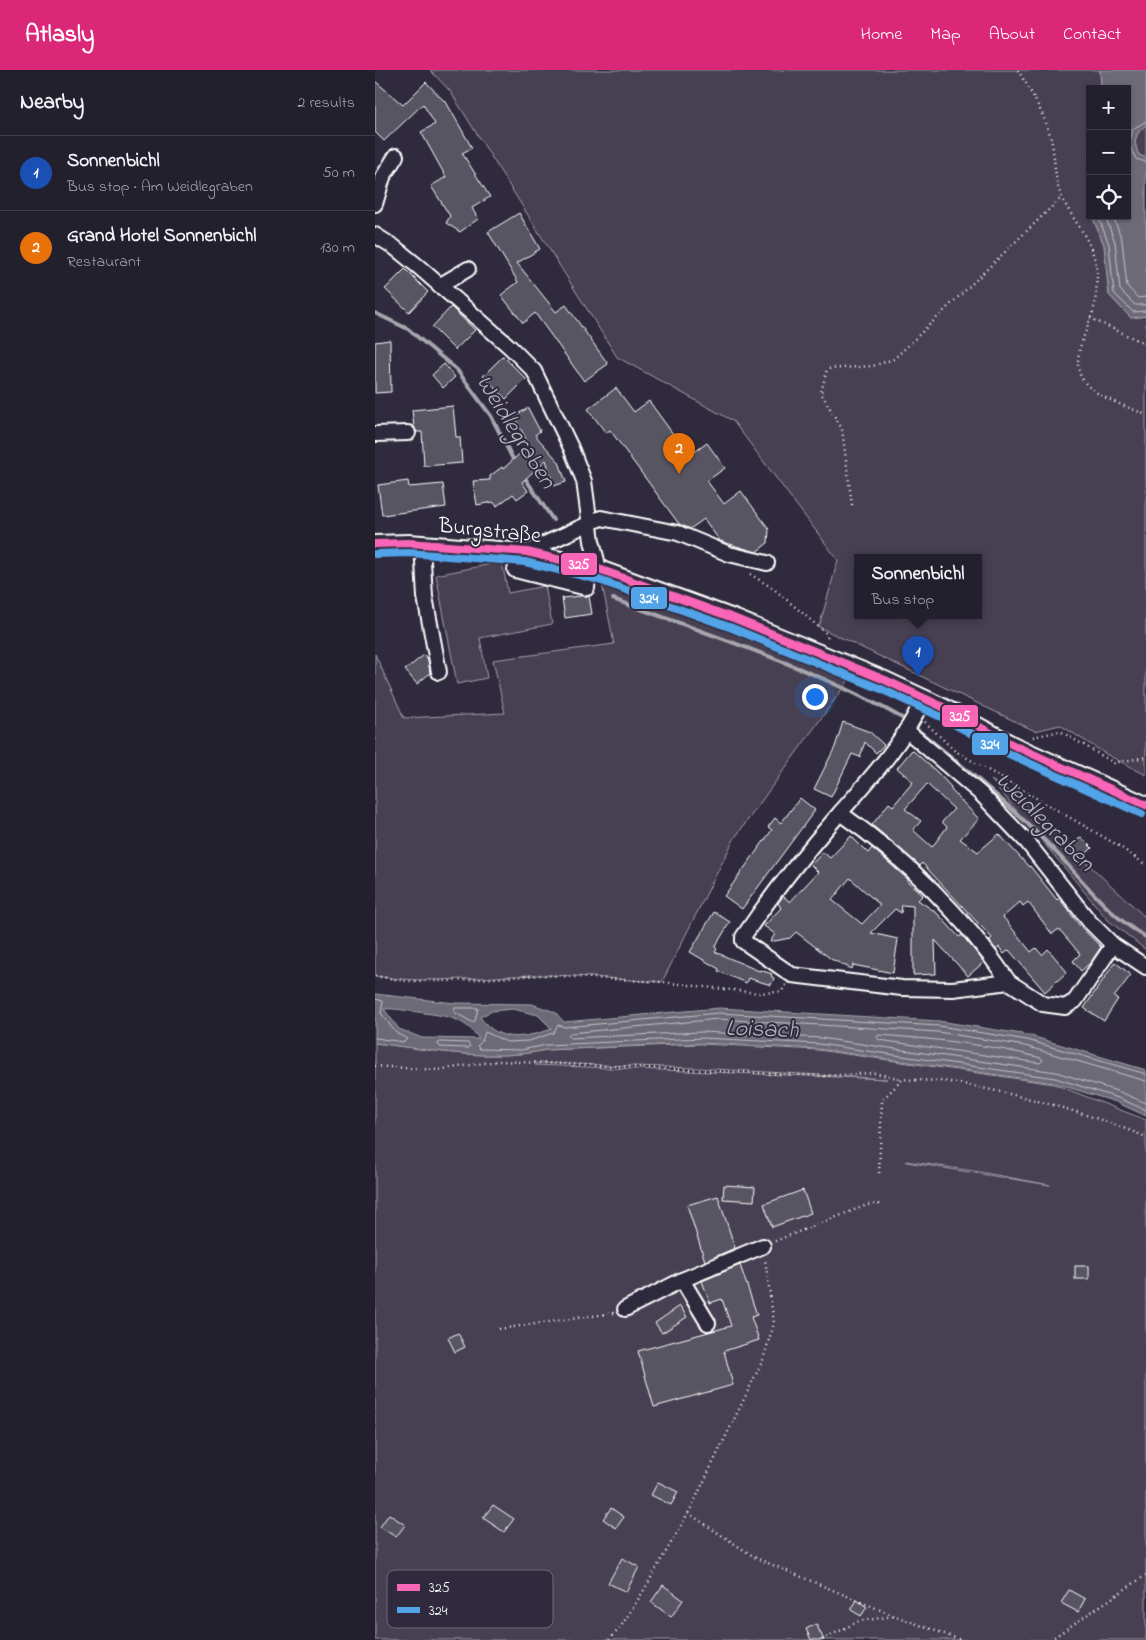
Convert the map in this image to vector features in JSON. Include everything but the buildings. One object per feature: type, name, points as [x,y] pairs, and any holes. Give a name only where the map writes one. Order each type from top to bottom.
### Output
[{"type":"main road","name":"Burgstraße","points":[[375,544],[422,544],[527,552],[594,568],[736,619],[831,658],[923,698],[1013,745],[1115,790]]},
{"type":"main road","points":[[1115,790],[1146,804]]},
{"type":"main road","points":[[1115,790],[1146,814]]},
{"type":"street","points":[[375,204],[383,177],[396,156]]},
{"type":"street","points":[[375,235],[394,247],[510,347],[534,371],[571,448],[584,481],[589,522],[594,568],[587,588],[515,570]]},
{"type":"street","points":[[439,286],[468,269]]},
{"type":"street","points":[[534,371],[549,370]]},
{"type":"street","points":[[375,434],[407,433]]},
{"type":"street","points":[[527,552],[601,518],[641,524],[678,533],[729,554],[767,563]]},
{"type":"street","points":[[422,544],[425,597],[439,672]]},
{"type":"street","points":[[923,698],[917,714],[906,730],[791,871],[743,937],[743,942],[792,975],[902,988],[953,989],[1009,982]]},
{"type":"street","points":[[906,730],[981,794],[1027,842],[1070,898],[1113,945],[1146,967]]},
{"type":"street","points":[[840,813],[879,841],[930,886],[986,950],[1009,982],[1043,1004],[1065,1007],[1075,1001],[1113,945]]},
{"type":"street","points":[[625,1309],[682,1280],[763,1246]]},
{"type":"street","points":[[682,1280],[708,1323]]},
{"type":"path","points":[[1018,70],[1041,109],[1050,136],[1062,197],[1083,231],[1093,253],[1097,274],[1095,304],[1078,362],[1083,380],[1122,406],[1146,415]]},
{"type":"path","points":[[852,505],[842,429],[821,392],[827,369],[873,366],[894,359],[1062,197]]},
{"type":"path","points":[[1090,318],[1146,344]]},
{"type":"path","points":[[743,570],[774,589],[827,634],[831,658]]},
{"type":"path","points":[[917,714],[955,751],[1119,846],[1146,865]]},
{"type":"path","points":[[1013,745],[1025,739],[1060,731],[1114,763],[1146,757]]},
{"type":"path","points":[[375,976],[406,981],[452,981],[541,975],[662,982],[758,993],[781,992],[792,975]]},
{"type":"path","points":[[375,1066],[437,1070],[499,1061],[824,1076],[874,1073],[903,1079],[956,1083],[1052,1105],[1109,1122],[1146,1137]]},
{"type":"path","points":[[879,1173],[882,1100],[903,1079]]},
{"type":"path","points":[[609,1640],[620,1628],[644,1590],[688,1513],[763,1360],[774,1323],[768,1294],[763,1246],[783,1236],[867,1205],[880,1204]]},
{"type":"path","points":[[499,1329],[609,1315],[625,1309]]},
{"type":"path","points":[[688,1513],[756,1558],[895,1616],[961,1640]]},
{"type":"path","points":[[1050,1640],[1146,1576]]},
{"type":"path","points":[[822,1640],[859,1622],[895,1616]]},
{"type":"shaded area","points":[[430,70],[1100,70],[1101,85],[1086,85],[1086,220],[1094,220],[1104,245],[1109,295],[1131,318],[1146,316],[1146,775],[1106,754],[1060,725],[1035,731],[819,627],[838,560],[733,421],[617,357],[450,91]]},
{"type":"shaded area","points":[[1146,125],[1146,158],[1139,155],[1135,142],[1137,135]]},
{"type":"shaded area","points":[[502,562],[508,593],[545,586],[552,624],[480,638],[487,678],[457,684],[436,575]]},
{"type":"shaded area","points":[[599,569],[831,657],[851,677],[734,839],[662,982],[554,975],[437,980],[396,979],[375,976],[375,654],[404,718],[505,713],[493,660],[614,644]]},
{"type":"shaded area","points":[[991,780],[1032,805],[1087,863],[1146,918],[1146,950],[1108,920]]},
{"type":"shaded area","points":[[375,1043],[482,1055],[504,1055],[546,1050],[701,1044],[818,1050],[1054,1084],[1146,1120],[1146,1640],[375,1640]],"holes":[[[537,1063],[697,1068],[887,1079],[535,1065]],[[906,1161],[980,1172],[1050,1185]]]},
{"type":"water","points":[[1100,70],[1146,70],[1146,125],[1137,135],[1135,142],[1139,155],[1146,158],[1146,316],[1131,318],[1109,295],[1104,245],[1094,220],[1131,220],[1131,85],[1101,85]]},
{"type":"water","name":"Loisach","points":[[375,994],[455,1003],[532,1004],[555,1012],[564,1022],[719,1008],[939,1021],[1028,1035],[1146,1070],[1146,1116],[1116,1102],[1054,1083],[818,1049],[702,1043],[546,1050],[504,1055],[482,1055],[375,1043]],"holes":[[[384,1009],[397,1009],[452,1018],[467,1026],[479,1039],[422,1038],[399,1029]],[[513,1009],[538,1015],[552,1029],[531,1035],[504,1035],[496,1032],[480,1017],[492,1011]]]},
{"type":"waterway","name":"Weidlegraben","points":[[375,313],[408,329],[457,370],[491,416],[515,463]]},
{"type":"waterway","name":"Weidlegraben","points":[[523,475],[553,520]]},
{"type":"waterway","name":"Weidlegraben","points":[[613,599],[796,667],[902,718]]},
{"type":"waterway","name":"Weidlegraben","points":[[919,731],[1012,810],[1055,851],[1103,904],[1146,937]]},
{"type":"transit line","name":"325","points":[[375,544],[409,543],[527,552],[599,569],[736,619],[885,680],[943,707],[1013,745],[1146,805]]},
{"type":"transit line","name":"324","points":[[375,554],[409,553],[525,562],[596,579],[732,628],[881,689],[939,716],[1009,754],[1142,814]]},
{"type":"place","name":"Grand Hotel Sonnenbichl","points":[[679,474]]},
{"type":"place","name":"Sonnenbichl","points":[[918,677]]}]
